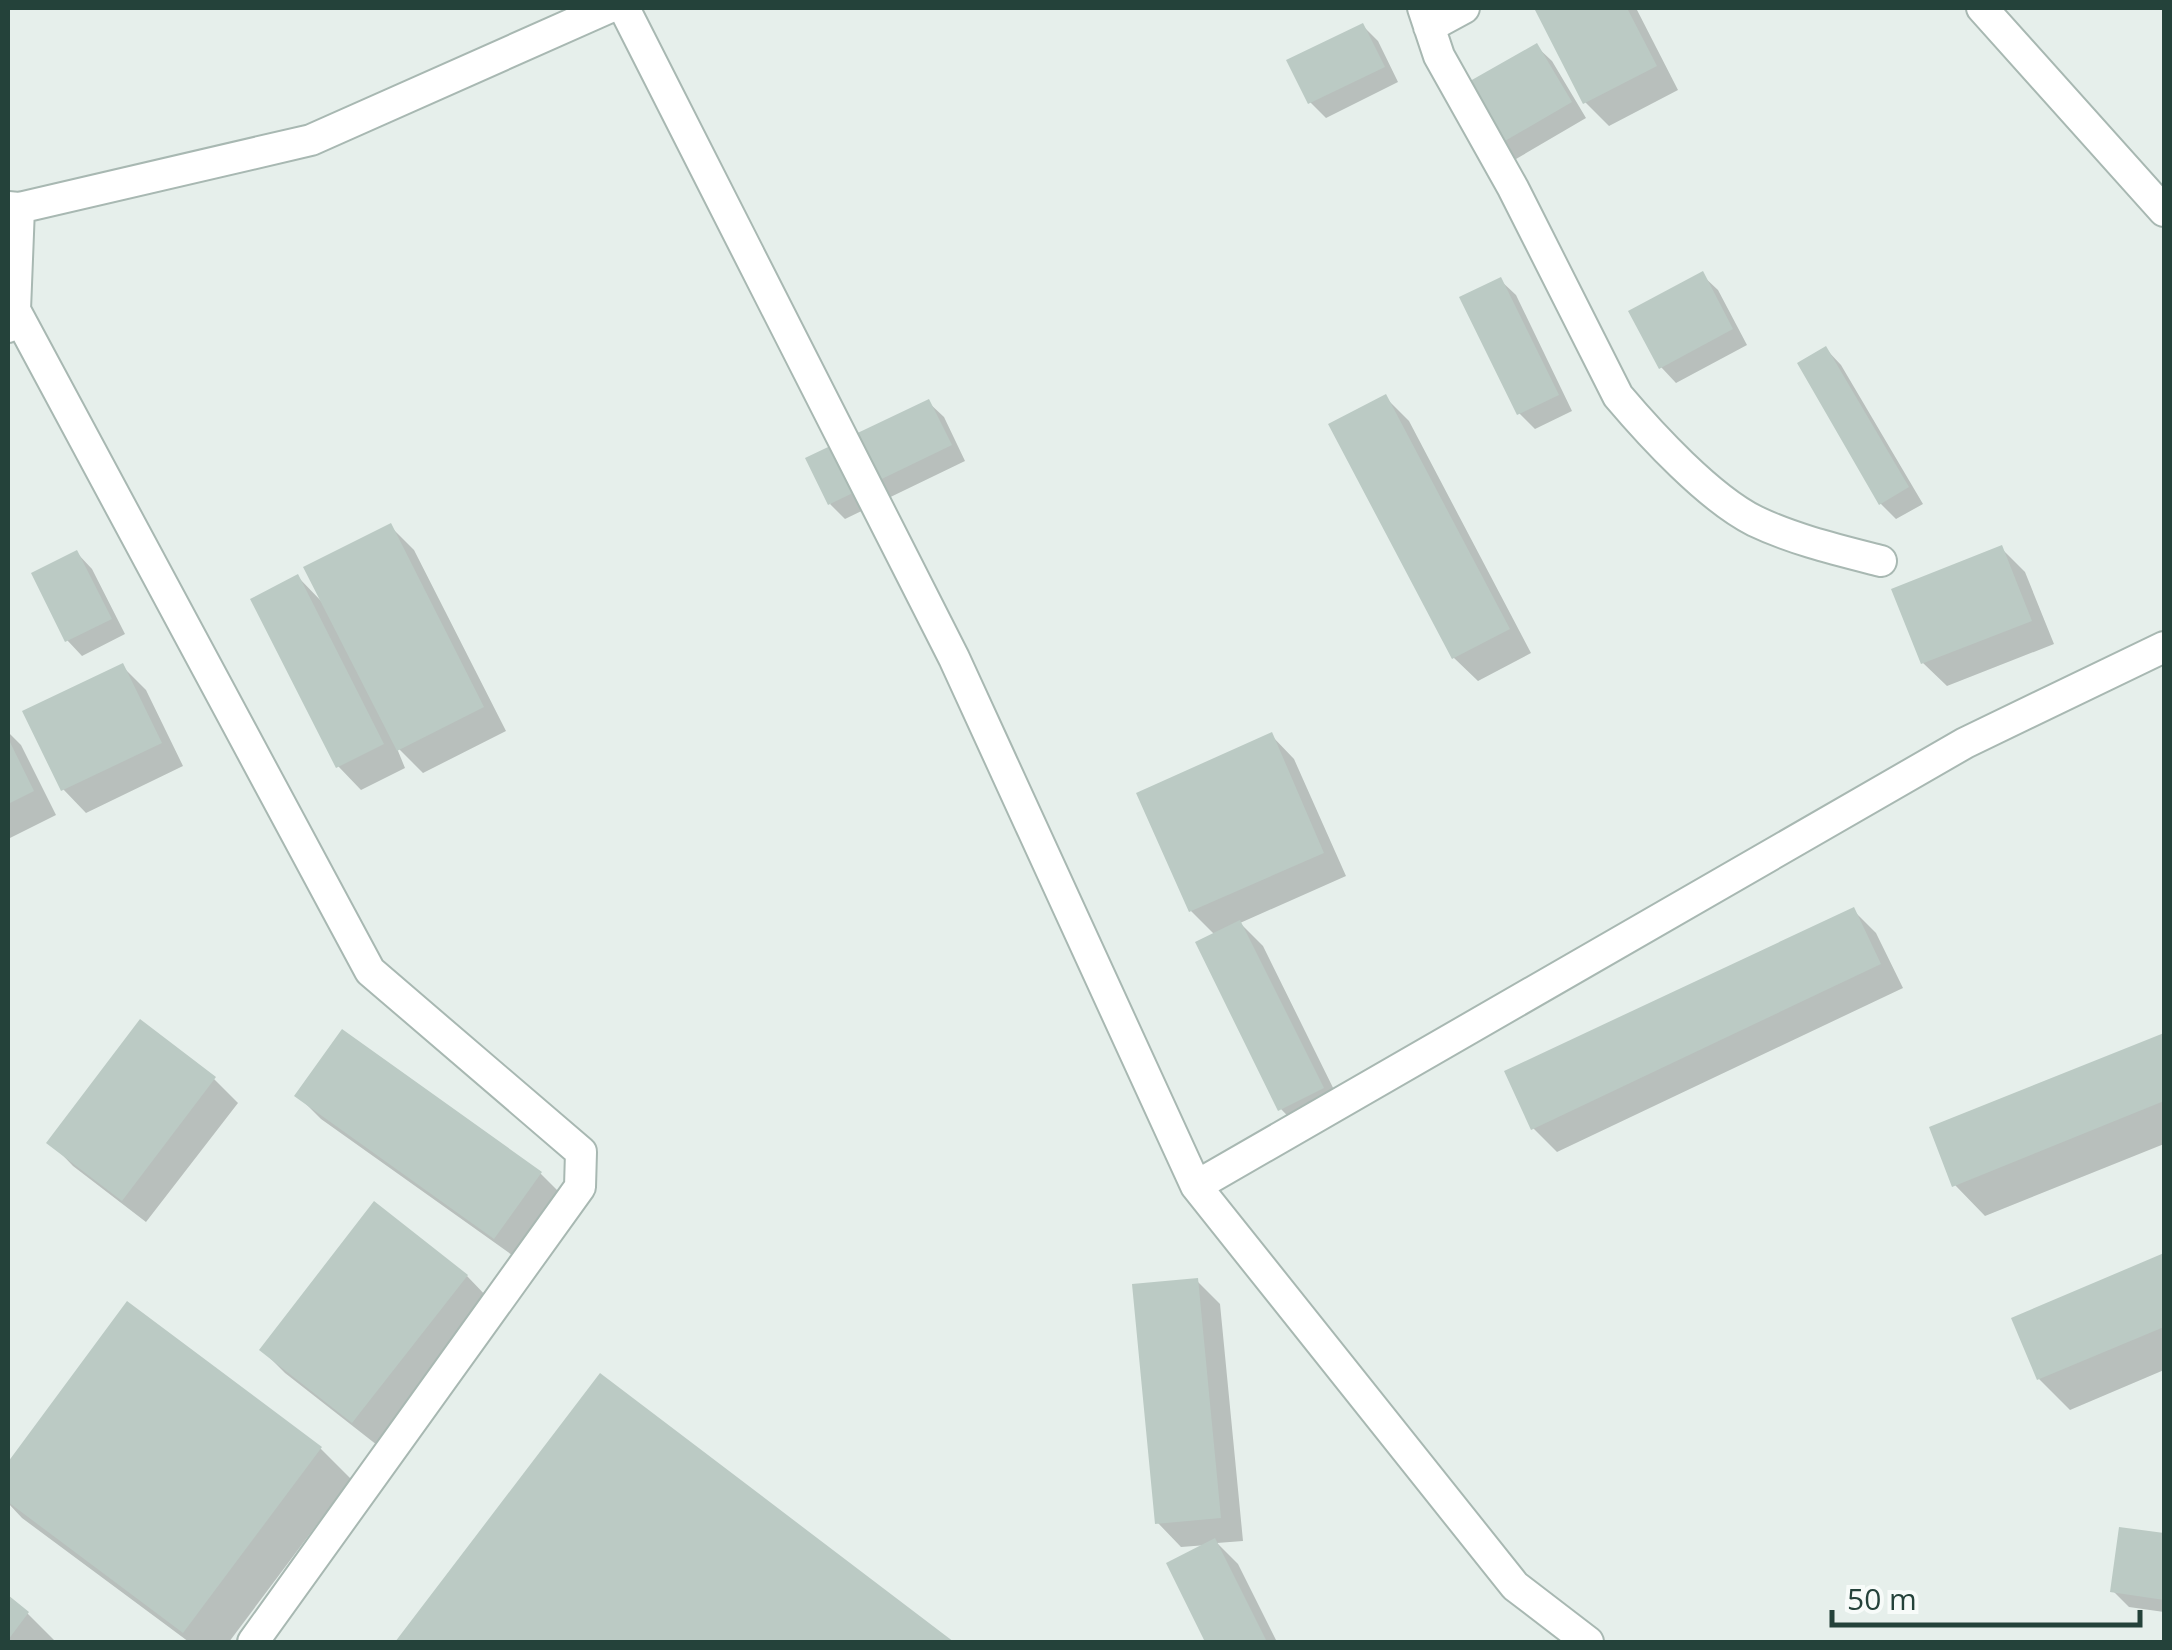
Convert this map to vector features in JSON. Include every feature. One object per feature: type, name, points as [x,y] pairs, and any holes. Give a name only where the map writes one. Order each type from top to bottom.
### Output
[{"type":"street","points":[[253,1642],[580,1187],[581,1152],[370,972],[11,318],[13,208],[311,140],[608,8]]},
{"type":"street","points":[[624,8],[954,658],[1196,1186],[1515,1586],[1588,1642]]},
{"type":"street","points":[[1464,8],[1426,17],[1438,56],[1513,188],[1618,396],[1720,498],[1752,520],[1803,541],[1881,561]]},
{"type":"street","points":[[1982,8],[2164,211]]},
{"type":"street","points":[[1196,1186],[1965,744],[2164,648]]},
{"type":"building","points":[[1627,8],[1657,66],[1583,104],[1535,10]]},
{"type":"building","points":[[1363,23],[1385,67],[1308,104],[1286,60]]},
{"type":"building","points":[[1537,43],[1572,102],[1498,145],[1463,85]]},
{"type":"building","points":[[1703,271],[1733,329],[1659,369],[1628,311]]},
{"type":"building","points":[[1501,277],[1559,395],[1517,415],[1459,297]]},
{"type":"building","points":[[1826,346],[1909,487],[1879,505],[1797,363]]},
{"type":"building","points":[[1386,394],[1510,629],[1452,659],[1328,424]]},
{"type":"building","points":[[929,399],[952,445],[828,505],[805,458]]},
{"type":"building","points":[[391,523],[484,707],[397,751],[303,567]]},
{"type":"building","points":[[2002,545],[2032,621],[1921,664],[1891,589]]},
{"type":"building","points":[[77,550],[112,619],[65,642],[31,573]]},
{"type":"building","points":[[298,574],[384,744],[336,768],[250,599]]},
{"type":"building","points":[[123,663],[162,743],[61,791],[22,711]]},
{"type":"building","points":[[1272,732],[1324,853],[1189,912],[1136,793]]},
{"type":"building","points":[[8,738],[34,791],[8,804]]},
{"type":"building","points":[[1854,907],[1881,964],[1531,1130],[1504,1071]]},
{"type":"building","points":[[1240,920],[1324,1088],[1278,1111],[1195,942]]},
{"type":"building","points":[[140,1019],[216,1077],[122,1201],[46,1143]]},
{"type":"building","points":[[342,1029],[542,1172],[494,1239],[294,1096]]},
{"type":"building","points":[[2164,1033],[2164,1101],[1952,1187],[1929,1127]]},
{"type":"building","points":[[374,1201],[468,1275],[352,1423],[259,1350]]},
{"type":"building","points":[[2164,1253],[2164,1327],[2037,1380],[2011,1318]]},
{"type":"building","points":[[1198,1278],[1221,1518],[1155,1524],[1132,1284]]},
{"type":"building","points":[[127,1301],[322,1447],[183,1633],[8,1502],[8,1462]]},
{"type":"building","points":[[600,1373],[954,1642],[395,1642]]},
{"type":"building","points":[[2119,1527],[2164,1533],[2164,1600],[2110,1592]]},
{"type":"building","points":[[1215,1538],[1267,1642],[1205,1642],[1166,1563]]},
{"type":"building","points":[[8,1595],[29,1612],[8,1640]]}]
